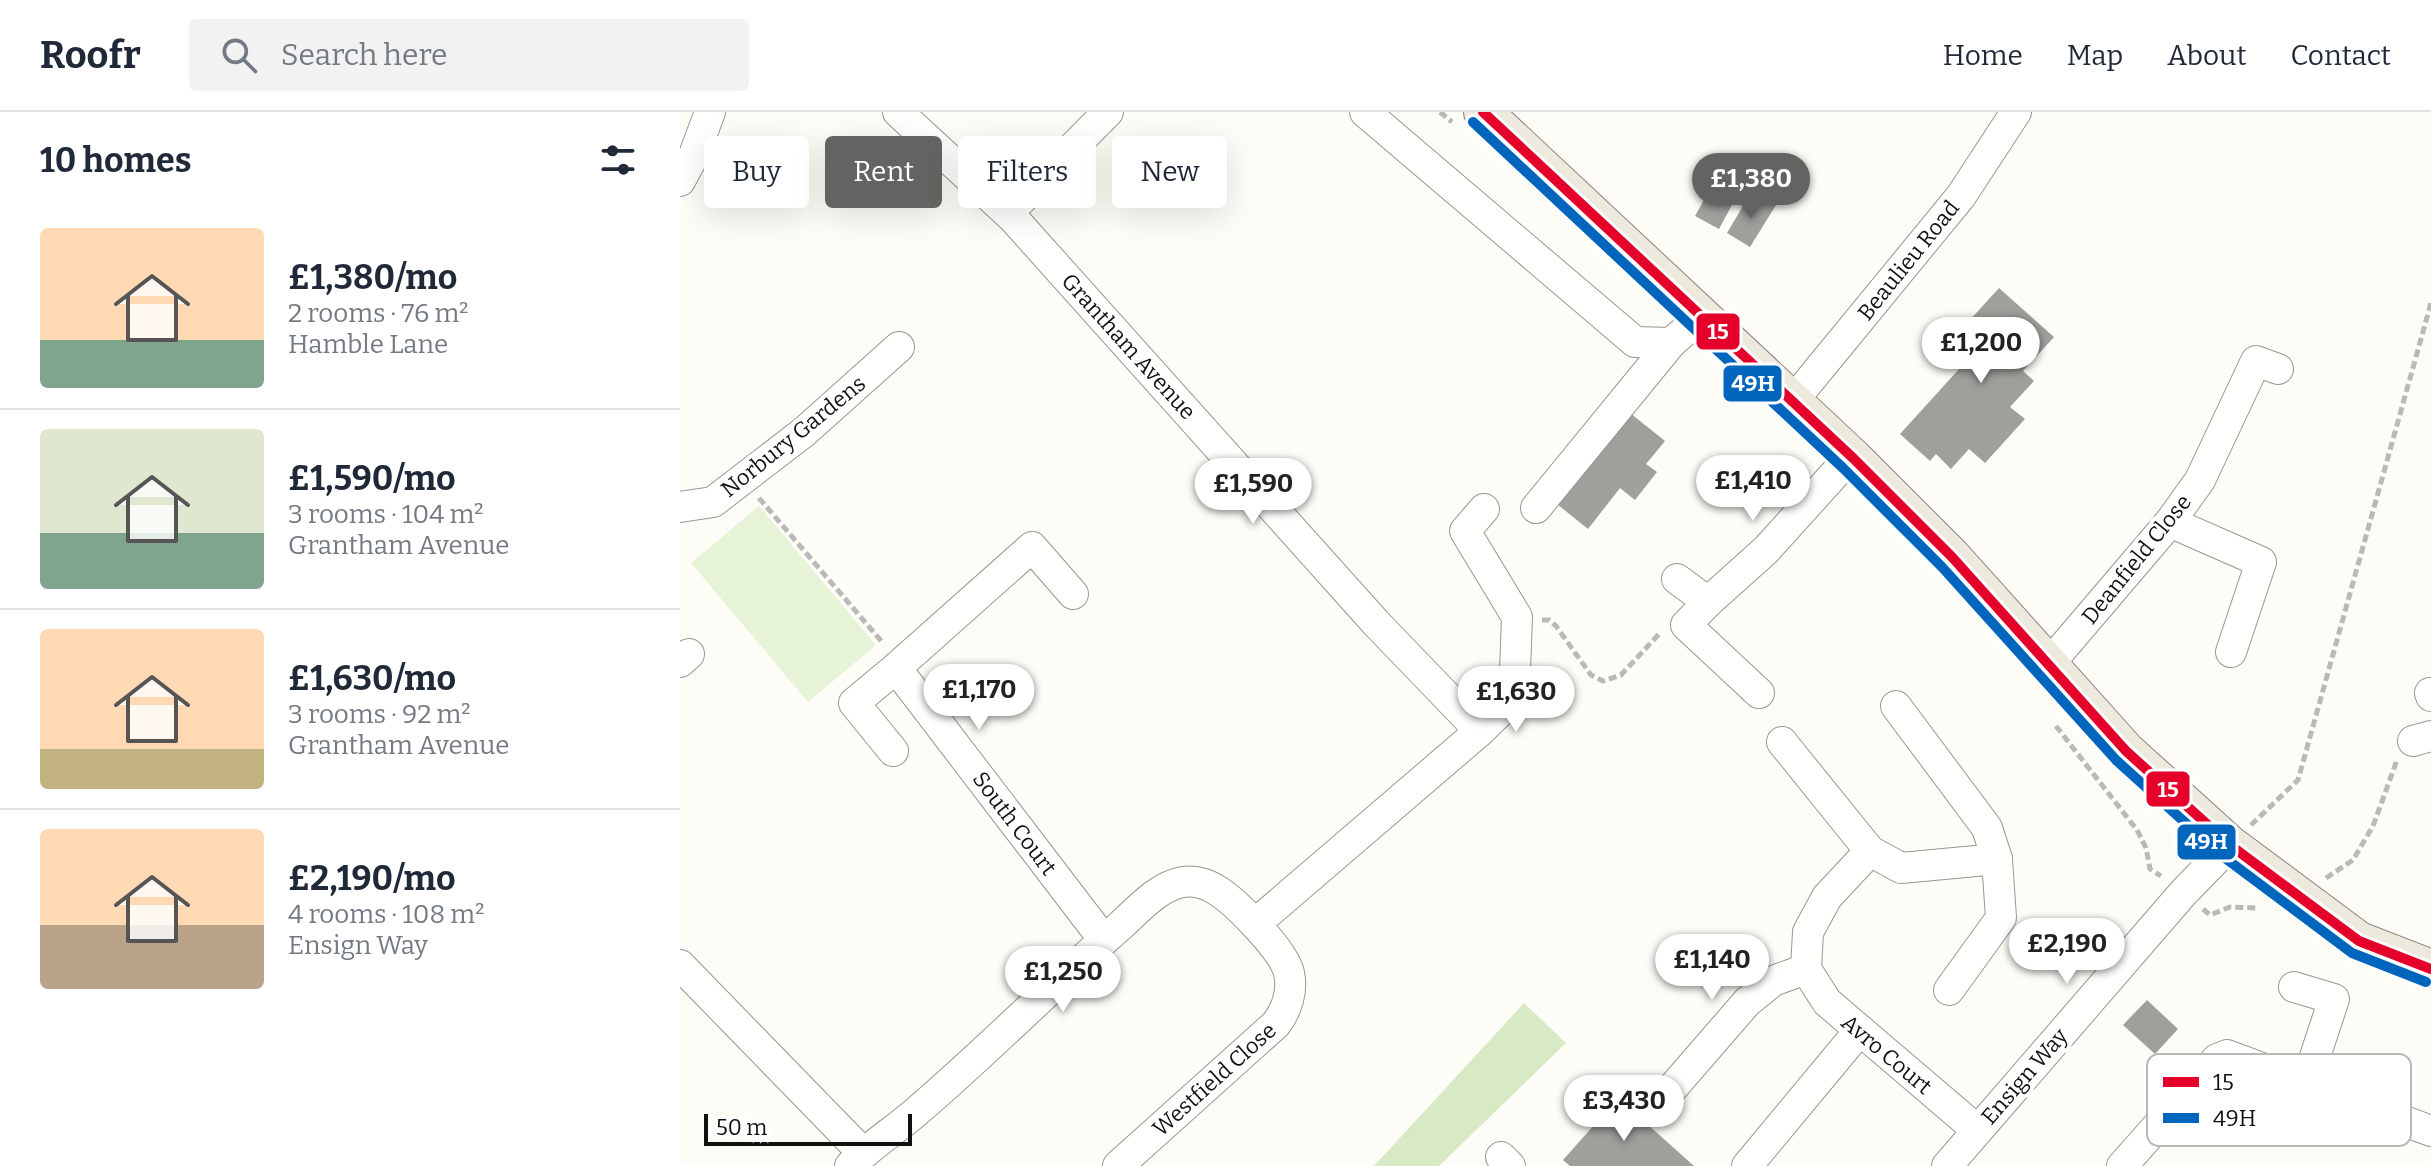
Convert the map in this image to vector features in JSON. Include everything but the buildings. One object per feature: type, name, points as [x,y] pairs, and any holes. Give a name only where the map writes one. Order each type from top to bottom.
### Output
[{"type":"main road","points":[[1483,112],[1853,458],[1952,557],[2126,751],[2230,845],[2359,941],[2431,969]]},
{"type":"street","points":[[680,181],[694,155],[710,112]]},
{"type":"street","name":"Grantham Avenue","points":[[898,112],[1008,213],[1376,623],[1480,731]]},
{"type":"street","points":[[1008,213],[1108,112]]},
{"type":"street","points":[[1365,112],[1635,342],[1671,343]]},
{"type":"street","name":"Beaulieu Road","points":[[1792,402],[1961,196],[2016,112]]},
{"type":"street","points":[[1536,508],[1671,343],[1702,316]]},
{"type":"street","name":"Norbury Gardens","points":[[680,507],[713,502],[804,432],[899,347]]},
{"type":"street","name":"Deanfield Close","points":[[2049,664],[2170,522],[2200,480],[2258,359]]},
{"type":"street","points":[[1759,693],[1686,625],[1766,550],[1841,467],[1853,458]]},
{"type":"street","points":[[1255,924],[1480,731],[1514,698],[1517,617],[1465,531],[1484,509]]},
{"type":"street","points":[[2170,522],[2261,562],[2231,652]]},
{"type":"street","points":[[893,751],[854,703],[1032,547],[1073,594]]},
{"type":"street","points":[[1677,579],[1708,602]]},
{"type":"street","name":"South Court","points":[[898,666],[1104,940]]},
{"type":"street","points":[[1896,706],[1987,828],[1997,859],[2001,918],[1949,990]]},
{"type":"street","points":[[1782,742],[1870,851],[1901,868],[1997,859]]},
{"type":"street","name":"Ensign Way","points":[[1947,1166],[2184,892],[2230,845]]},
{"type":"street","points":[[1663,1099],[1747,1002],[1773,981],[1806,969],[1808,932],[1827,897],[1870,851]]},
{"type":"street","name":"Westfield Close","points":[[680,965],[766,1056],[856,1159],[915,1113],[1162,890],[1189,881],[1219,891],[1255,924],[1288,968],[1290,990],[1282,1016],[1118,1166]]},
{"type":"street","name":"Avro Court","points":[[1806,969],[1827,1002],[1977,1130]]},
{"type":"street","points":[[2294,987],[2334,999],[2316,1054]]},
{"type":"street","points":[[1747,1166],[1860,1030]]},
{"type":"street","points":[[2411,1123],[2431,1131]]},
{"type":"street","points":[[2122,1166],[2147,1138]]},
{"type":"path","points":[[2230,845],[2298,780],[2431,303]]},
{"type":"path","points":[[743,479],[898,666]]},
{"type":"path","points":[[1534,626],[1541,620],[1549,620],[1591,675],[1603,681],[1621,675],[1665,628],[1686,625]]},
{"type":"path","points":[[2316,884],[2353,860],[2373,826],[2396,761],[2422,739]]},
{"type":"green space","points":[[759,506],[876,645],[808,702],[691,563]]},
{"type":"green space","points":[[1524,1003],[1566,1043],[1439,1166],[1374,1166]]},
{"type":"transit line","name":"15","points":[[1483,112],[1853,458],[1952,557],[2126,751],[2230,845],[2359,941],[2431,969]]},
{"type":"transit line","name":"49H","points":[[1473,122],[1843,468],[1942,567],[2116,760],[2221,855],[2352,953],[2426,982]]}]
